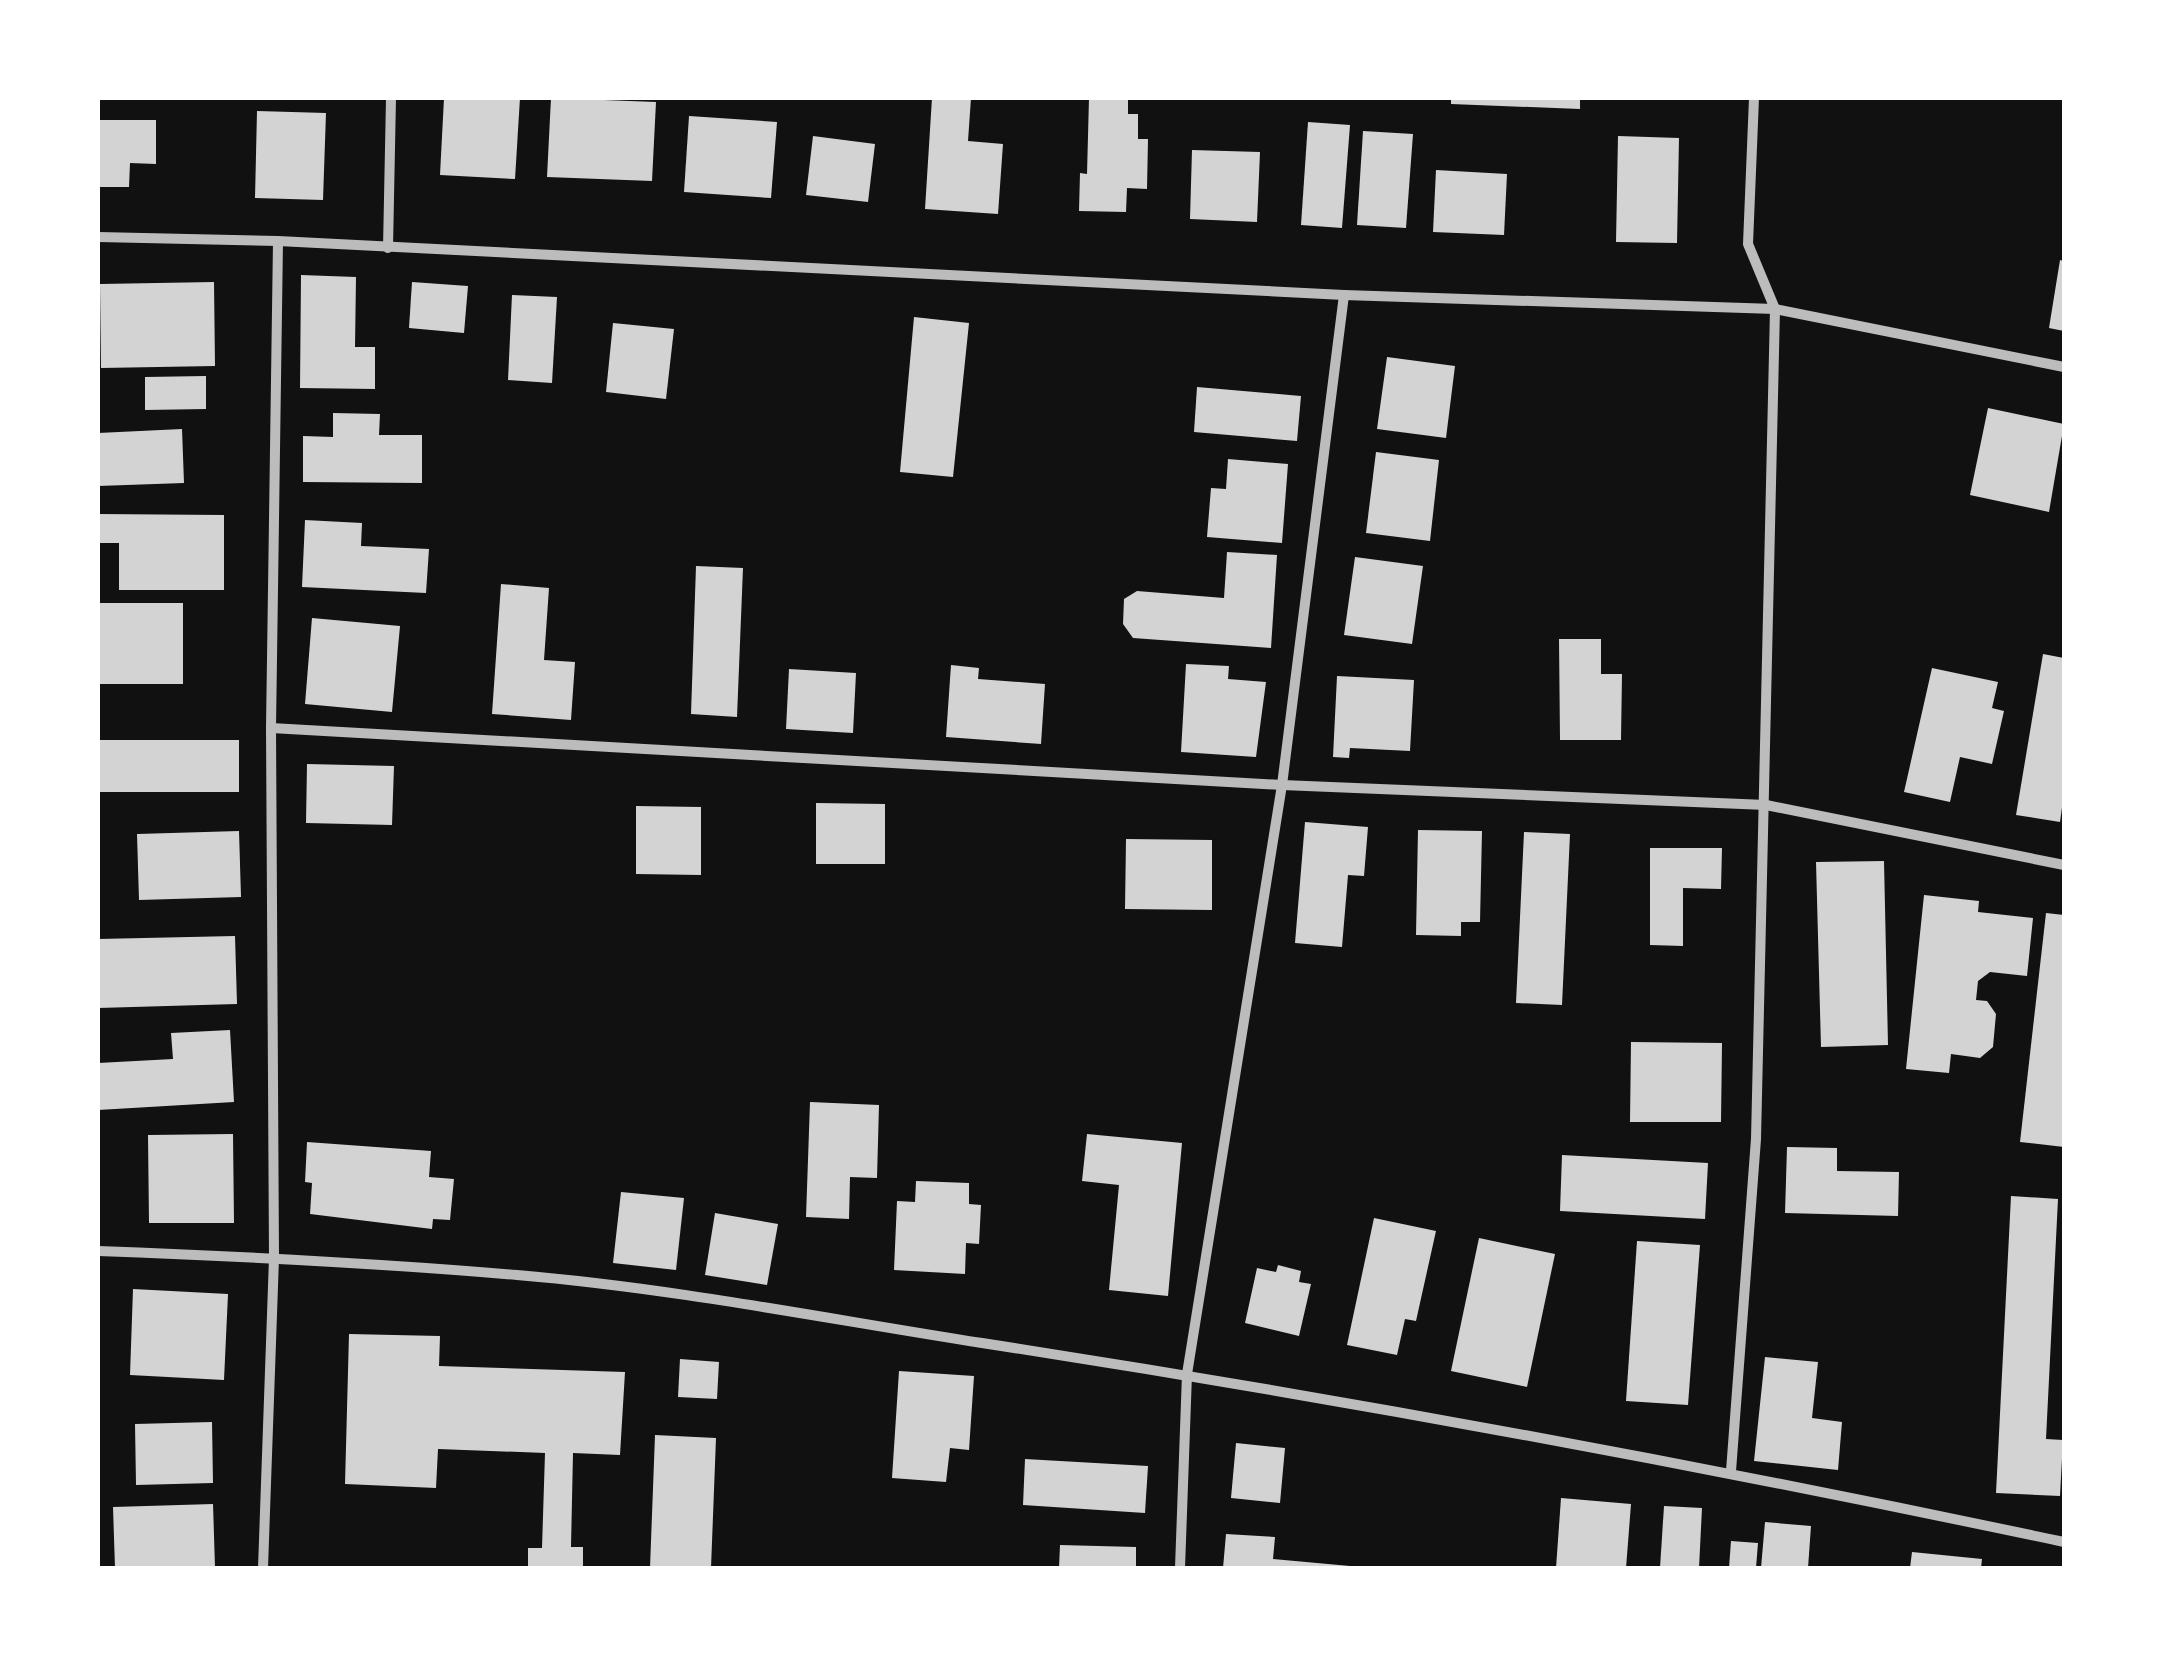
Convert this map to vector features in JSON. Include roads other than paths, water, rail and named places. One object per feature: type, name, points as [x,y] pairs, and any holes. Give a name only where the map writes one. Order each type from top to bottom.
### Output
[{"type":"street","points":[[388,248],[391,98]]},
{"type":"street","points":[[1731,1472],[1756,1139],[1775,309],[1748,244],[1754,98]]},
{"type":"street","points":[[98,237],[278,241],[1344,295],[1775,309],[2064,366]]},
{"type":"street","points":[[263,1568],[274,1258],[272,728],[278,241]]},
{"type":"street","points":[[1180,1568],[1188,1374],[1282,786],[1344,295]]},
{"type":"street","points":[[272,728],[1282,786],[1766,805],[2064,865]]},
{"type":"street","points":[[98,1251],[274,1258],[523,1276],[1188,1374],[1731,1472],[2064,1542]]}]
